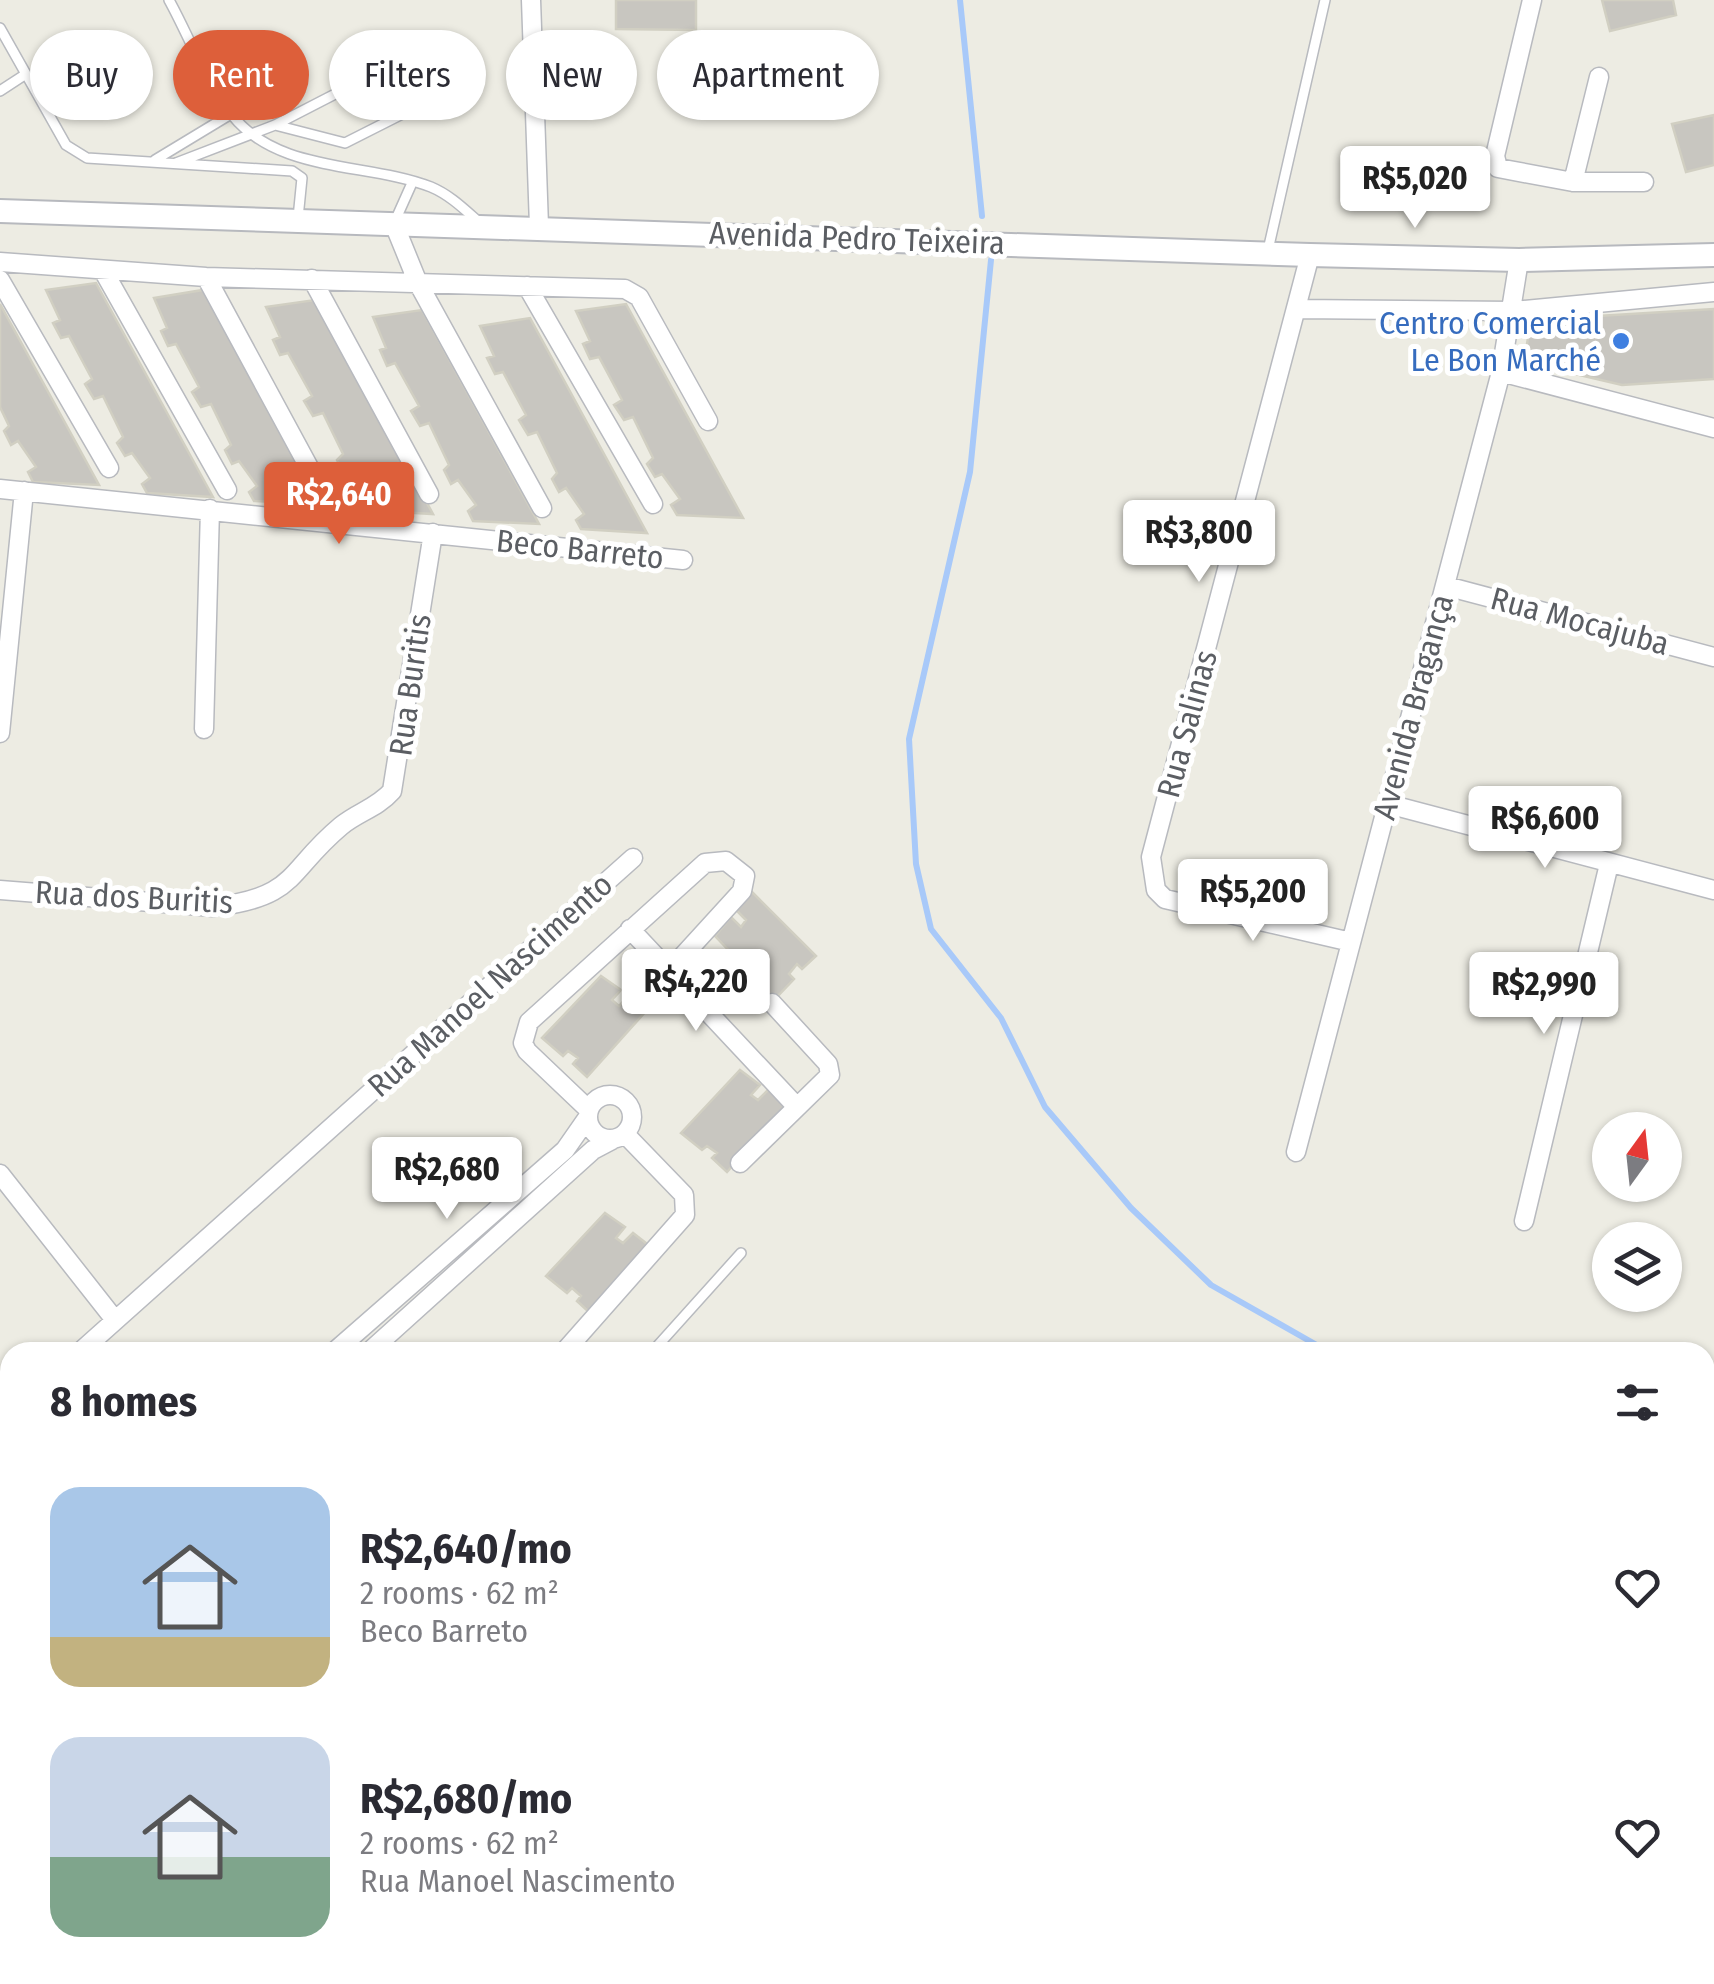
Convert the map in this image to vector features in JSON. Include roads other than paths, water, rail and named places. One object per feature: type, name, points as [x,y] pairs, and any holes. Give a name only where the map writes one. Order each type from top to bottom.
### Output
[{"type":"street","points":[[532,0],[539,226]]},
{"type":"street","points":[[1532,0],[1495,163],[1504,173],[1573,182],[1644,182]]},
{"type":"street","points":[[1573,182],[1599,77]]},
{"type":"street","name":"Avenida Pedro Teixeira","points":[[0,211],[1519,260],[1714,255]]},
{"type":"street","points":[[394,224],[418,283],[542,508]]},
{"type":"street","name":"Rua Salinas","points":[[1310,254],[1151,857],[1156,890],[1165,899],[1351,942]]},
{"type":"street","name":"Avenida Bragança","points":[[1296,1152],[1501,372],[1519,260]]},
{"type":"street","points":[[0,262],[206,277],[612,286],[639,297],[708,421]]},
{"type":"street","points":[[104,272],[227,490]]},
{"type":"street","points":[[206,277],[318,484]]},
{"type":"street","points":[[312,279],[429,494]]},
{"type":"street","points":[[0,280],[110,468]]},
{"type":"street","points":[[527,286],[653,504]]},
{"type":"street","points":[[1297,310],[1513,311],[1714,292]]},
{"type":"street","points":[[1501,372],[1714,428]]},
{"type":"street","name":"Beco Barreto","points":[[0,489],[683,560]]},
{"type":"street","points":[[0,733],[24,491]]},
{"type":"street","points":[[204,729],[210,509]]},
{"type":"street","name":"Rua Buritis","points":[[396,777],[432,533]]},
{"type":"street","name":"Rua Mocajuba","points":[[1446,586],[1714,657]]},
{"type":"street","name":"Rua dos Buritis","points":[[0,890],[213,907],[246,903],[274,892],[296,876],[336,830],[383,802],[396,777]]},
{"type":"street","points":[[1388,804],[1714,890]]},
{"type":"street","name":"Rua Manoel Nascimento","points":[[91,1342],[633,858]]},
{"type":"street","points":[[573,1342],[685,1216],[684,1195],[619,1137],[592,1131],[588,1113],[527,1051],[524,1032],[529,1022],[705,863],[726,861],[744,876],[742,891],[669,971]]},
{"type":"street","points":[[1524,1221],[1609,864]]},
{"type":"street","points":[[630,929],[796,1106]]},
{"type":"street","points":[[740,1163],[831,1071],[772,1003]]},
{"type":"street","points":[[345,1342],[564,1150],[605,1095],[620,1097],[633,1114],[619,1137],[593,1150],[380,1342]]},
{"type":"street","points":[[0,1174],[115,1320]]},
{"type":"lane","points":[[169,0],[185,30]]},
{"type":"lane","points":[[1268,253],[1326,0]]},
{"type":"lane","points":[[0,28],[66,144],[78,154],[292,171],[302,178],[298,221]]},
{"type":"lane","points":[[176,163],[275,126],[414,55],[425,58],[440,87],[436,97],[354,142],[334,142],[275,126]]},
{"type":"lane","points":[[0,91],[26,74]]},
{"type":"lane","points":[[153,162],[221,120]]},
{"type":"lane","points":[[238,120],[280,148],[347,171],[412,182],[452,198],[482,226]]},
{"type":"lane","points":[[394,224],[412,182]]},
{"type":"lane","points":[[661,1342],[741,1253]]},
{"type":"waterway","points":[[960,0],[982,216]]},
{"type":"waterway","points":[[991,260],[970,472],[909,739],[916,864],[931,929],[1001,1018],[1045,1107],[1131,1208],[1211,1285],[1311,1342]]},
{"type":"place","name":"Centro Comercial Le Bon Marché","points":[[1621,341]]}]
